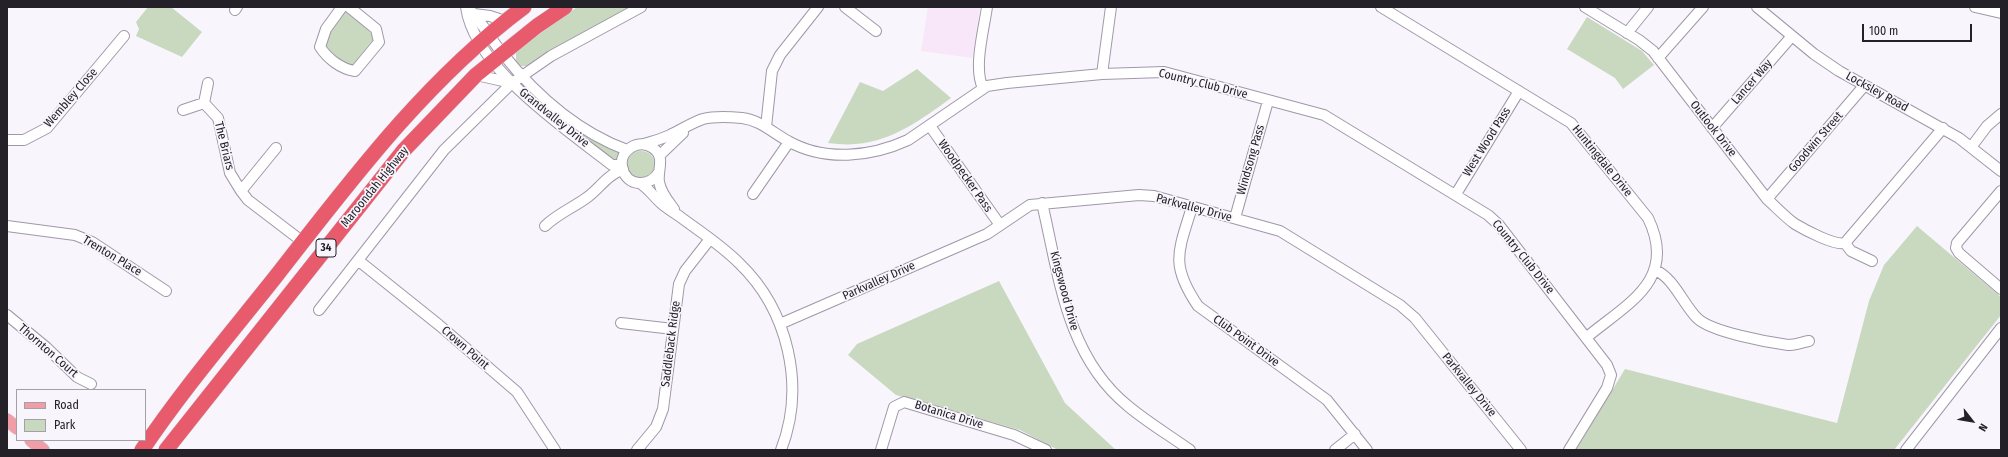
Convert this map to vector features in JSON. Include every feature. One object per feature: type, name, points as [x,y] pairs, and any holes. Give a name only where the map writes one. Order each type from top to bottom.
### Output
[{"type":"highway","name":"Maroondah Highway","points":[[142,450],[171,410],[303,242],[408,114],[484,39],[524,7]]},
{"type":"highway","name":"Maroondah Highway","points":[[166,450],[404,150],[476,75],[537,26],[565,7]]},
{"type":"main road","points":[[7,420],[16,427]]},
{"type":"main road","points":[[32,441],[43,450]]},
{"type":"street","points":[[342,7],[326,29],[320,46],[326,56],[346,70],[355,71],[379,42],[376,29],[349,7]]},
{"type":"street","points":[[319,310],[359,261],[444,150],[512,83],[551,56],[641,7]]},
{"type":"street","points":[[766,127],[770,81],[773,67],[780,55],[818,7]]},
{"type":"street","points":[[845,7],[876,31]]},
{"type":"street","points":[[983,88],[979,81],[978,68],[987,7]]},
{"type":"street","points":[[1102,74],[1111,7]]},
{"type":"street","name":"Huntingdale Drive","points":[[1381,7],[1571,123],[1648,218],[1654,231],[1658,247],[1655,270],[1652,278],[1644,290],[1587,337]]},
{"type":"street","points":[[1627,33],[1648,7]]},
{"type":"street","points":[[1658,58],[1703,7]]},
{"type":"street","name":"Locksley Road","points":[[1757,7],[1814,54],[1864,86],[1972,146],[2001,171]]},
{"type":"street","points":[[1976,7],[2001,13]]},
{"type":"street","name":"Outlook Drive","points":[[1591,8],[1649,47],[1767,199],[1796,224],[1836,243],[1845,243],[1851,251],[1872,261]]},
{"type":"street","points":[[497,57],[484,39],[474,35],[469,9],[505,21]]},
{"type":"street","name":"Wembley Close","points":[[7,140],[24,140],[47,128],[124,36]]},
{"type":"street","name":"Lancer Way","points":[[1712,128],[1792,36]]},
{"type":"street","name":"Grandvalley Drive","points":[[497,57],[522,76],[551,104],[591,134],[627,150]]},
{"type":"street","name":"Grandvalley Drive","points":[[497,57],[512,83],[533,103],[612,165],[622,167]]},
{"type":"street","name":"Country Club Drive","points":[[644,144],[668,136],[708,118],[726,117],[744,118],[766,127],[789,142],[822,153],[856,155],[896,146],[930,126],[983,88],[1007,83],[1102,74],[1164,72],[1324,115],[1456,194],[1488,215],[1499,225],[1587,337],[1607,365],[1611,375],[1607,388],[1569,450]]},
{"type":"street","points":[[476,75],[512,83]]},
{"type":"street","points":[[183,110],[204,103],[208,83]]},
{"type":"street","name":"Goodwin Street","points":[[1767,199],[1864,86]]},
{"type":"street","name":"West Wood Pass","points":[[1456,194],[1519,91]]},
{"type":"street","name":"Windsong Pass","points":[[1235,218],[1268,101]]},
{"type":"street","name":"The Briars","points":[[204,103],[218,118],[230,173],[241,191],[248,200],[303,242]]},
{"type":"street","points":[[1972,146],[1988,126],[2001,114]]},
{"type":"street","name":"Country Club Drive","points":[[659,156],[690,126]]},
{"type":"street","name":"Woodpecker Pass","points":[[930,126],[1000,225]]},
{"type":"street","points":[[1845,243],[1942,128]]},
{"type":"street","points":[[753,194],[789,142]]},
{"type":"street","points":[[680,217],[663,193],[659,182],[661,161],[659,156],[653,148],[644,144],[634,145],[627,150],[623,157],[622,167],[631,181],[640,183],[649,189],[661,203],[728,253],[753,278],[766,296],[780,324],[789,355],[792,378],[790,420],[781,450]]},
{"type":"street","name":"The Briars","points":[[241,191],[276,148]]},
{"type":"street","points":[[545,226],[554,217],[588,197],[613,173],[622,167]]},
{"type":"street","points":[[640,183],[651,181],[659,172]]},
{"type":"street","points":[[2001,191],[1957,243],[1956,248],[1959,253],[2001,289]]},
{"type":"street","name":"Parkvalley Drive","points":[[780,324],[987,234],[1030,205],[1154,196],[1267,226],[1290,236],[1408,311],[1521,450]]},
{"type":"street","name":"Kingswood Drive","points":[[1042,203],[1065,305],[1076,338],[1085,355],[1104,382],[1127,406],[1190,450]]},
{"type":"street","name":"Club Point Drive","points":[[1192,207],[1181,243],[1179,267],[1185,287],[1198,306],[1327,400],[1367,450]]},
{"type":"street","name":"Trenton Place","points":[[7,226],[75,234],[92,242],[166,291]]},
{"type":"street","name":"Saddleback Ridge","points":[[637,450],[656,427],[663,409],[681,278],[710,239]]},
{"type":"street","name":"Crown Point","points":[[359,261],[439,325],[517,392],[555,450]]},
{"type":"street","points":[[1655,270],[1666,278],[1689,309],[1699,320],[1709,327],[1790,345],[1809,341]]},
{"type":"street","name":"Thornton Court","points":[[7,315],[47,348],[77,377],[91,384]]},
{"type":"street","points":[[621,323],[673,329]]},
{"type":"street","points":[[1906,450],[2001,328]]},
{"type":"street","name":"Botanica Drive","points":[[881,450],[894,407],[904,402],[1014,435],[1046,450]]},
{"type":"street","points":[[1334,450],[1355,434]]},
{"type":"shaded area","points":[[928,7],[980,7],[972,58],[921,51]]},
{"type":"green space","points":[[148,7],[171,7],[202,32],[182,57],[136,36],[139,29],[136,22]]},
{"type":"green space","points":[[577,7],[633,7],[526,66],[520,66],[516,62],[516,51]]},
{"type":"green space","points":[[347,10],[352,12],[352,16],[367,29],[370,28],[369,31],[371,33],[375,31],[375,41],[371,42],[359,57],[360,61],[352,68],[331,54],[327,50],[324,41],[342,11]]},
{"type":"green space","points":[[1587,17],[1642,51],[1654,65],[1623,89],[1615,78],[1567,49]]},
{"type":"green space","points":[[917,69],[951,98],[929,114],[895,134],[870,142],[853,144],[828,143],[860,82],[883,91]]},
{"type":"green space","points":[[523,85],[584,135],[620,153],[620,155],[614,162],[533,97]]},
{"type":"green space","points":[[641,151],[647,152],[651,155],[654,159],[654,171],[651,175],[647,178],[641,179],[635,178],[631,175],[628,171],[627,165],[628,159],[631,155],[635,152]]},
{"type":"green space","points":[[1917,226],[2001,297],[2001,315],[1894,450],[1576,450],[1625,369],[1837,423],[1869,301],[1884,265]]},
{"type":"green space","points":[[999,281],[1065,403],[1116,450],[1058,450],[1020,430],[896,395],[848,355],[857,344]]}]
